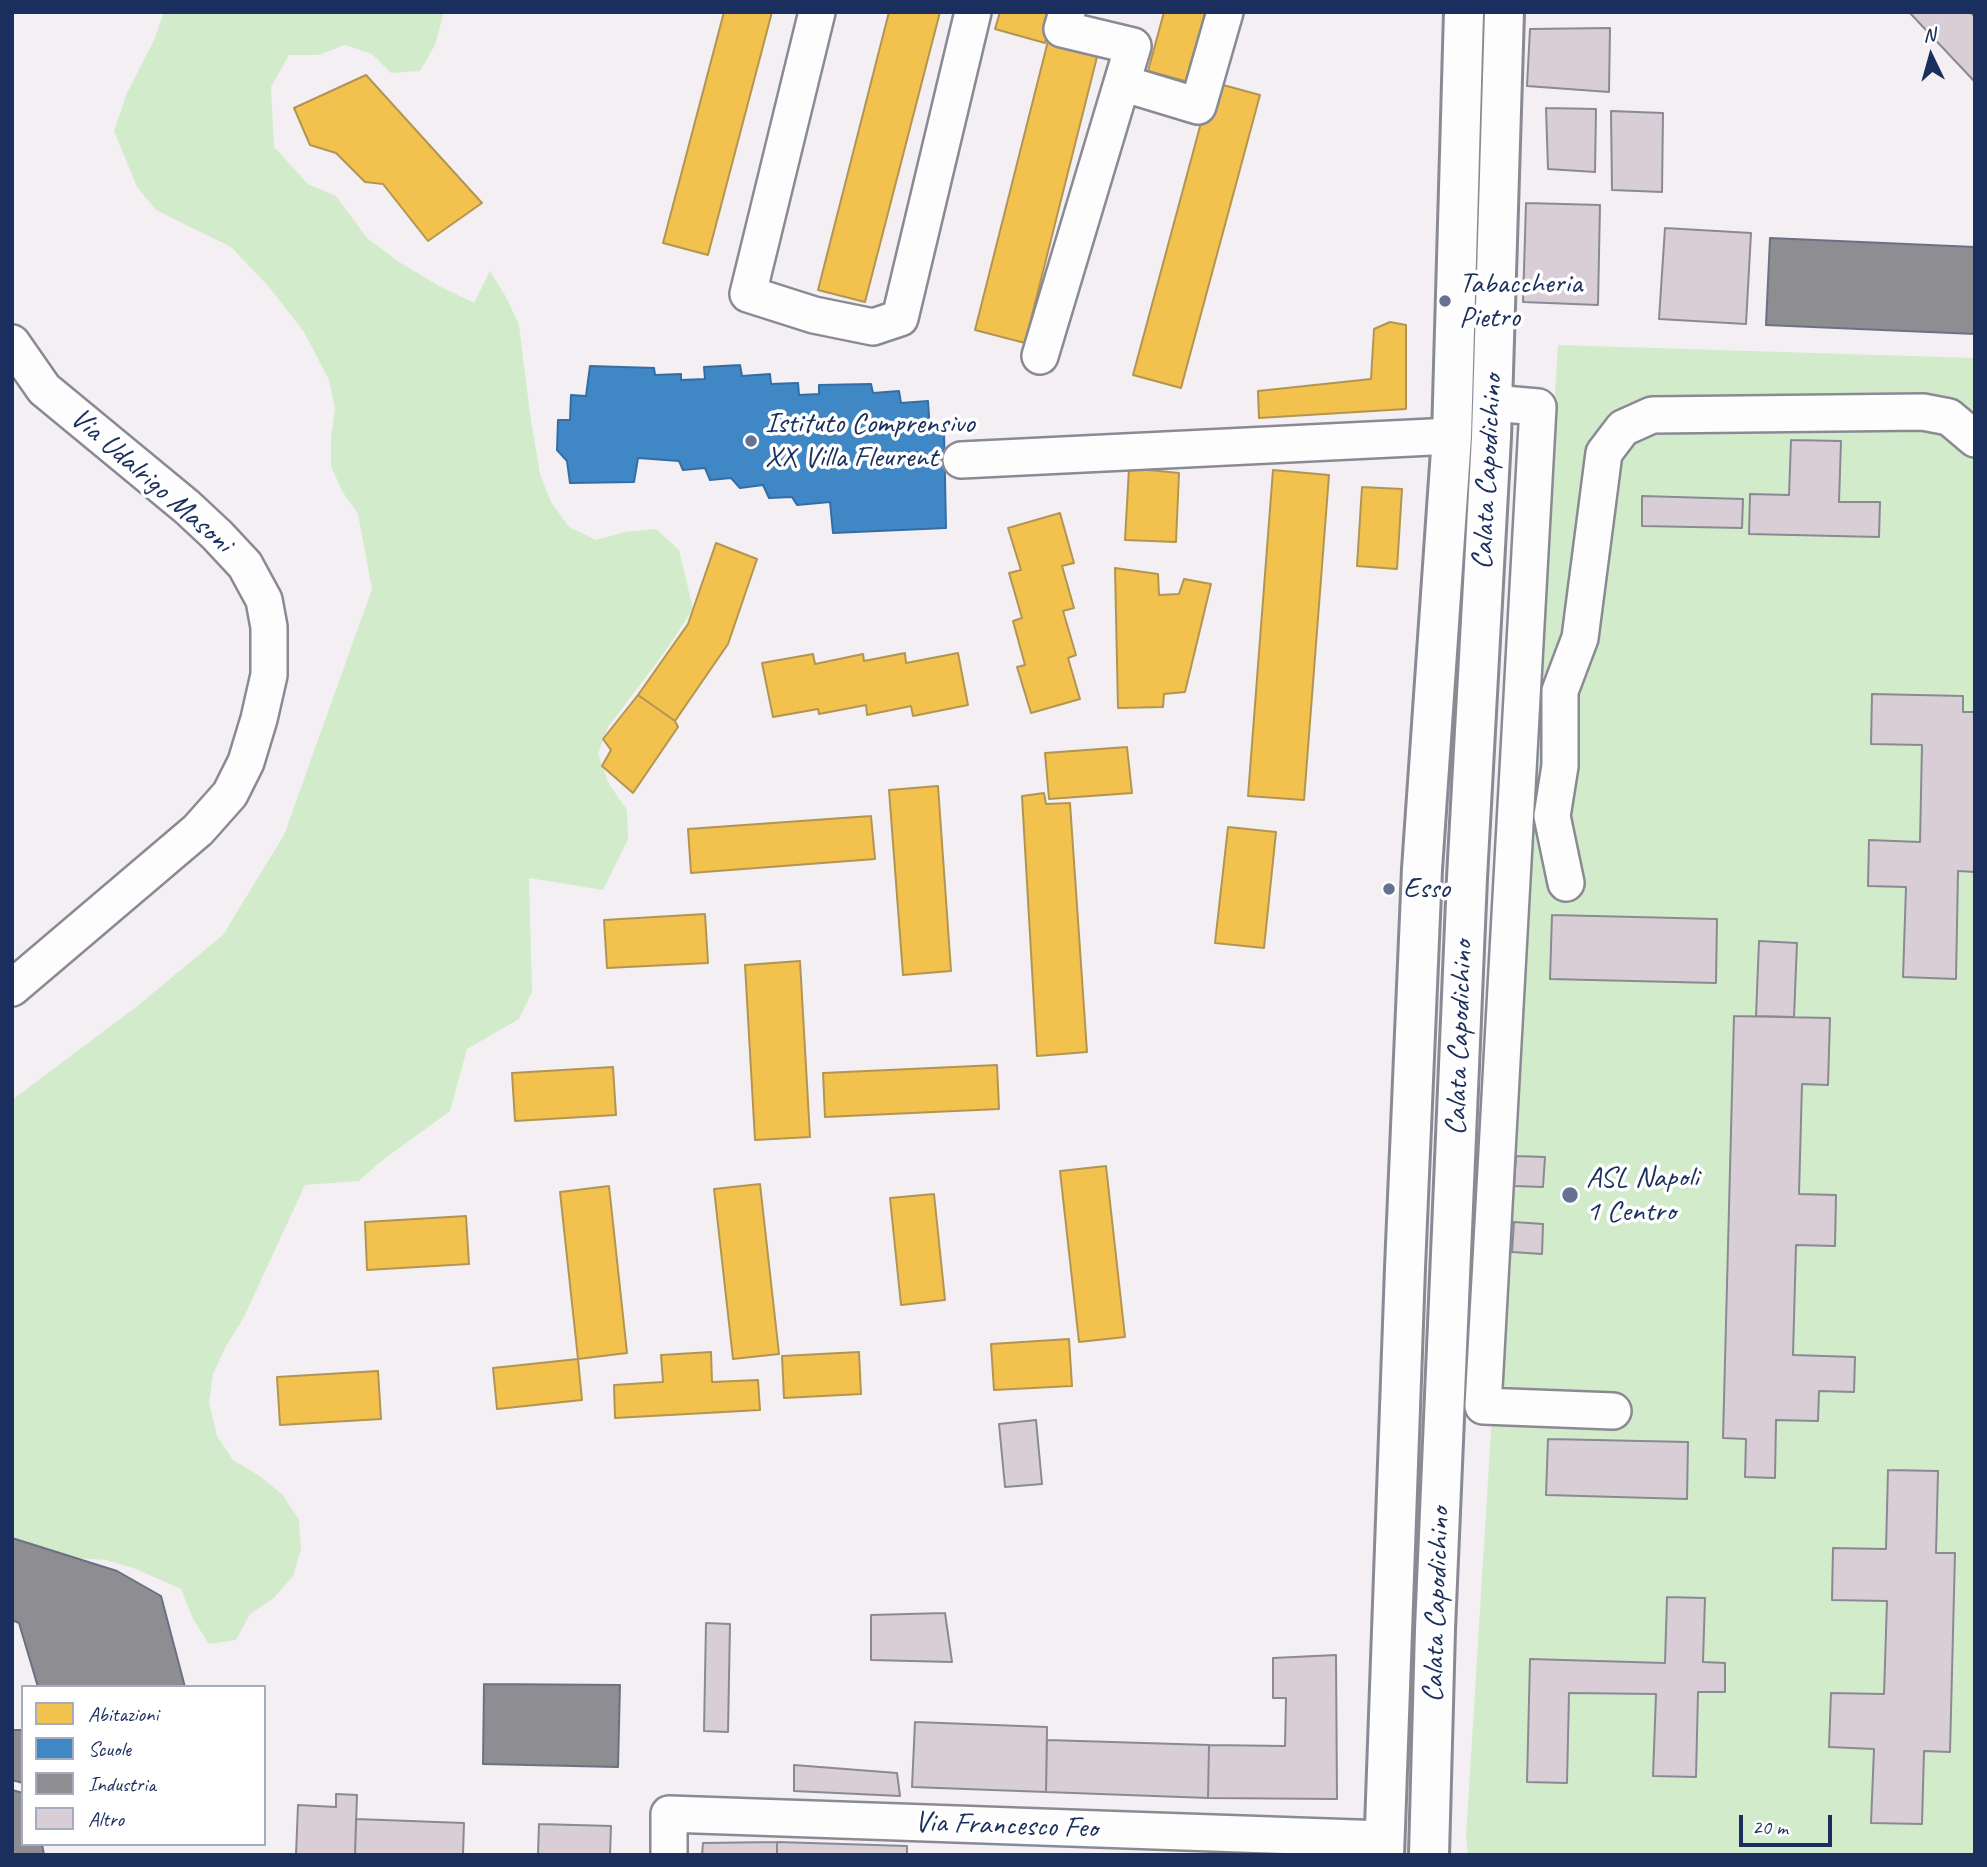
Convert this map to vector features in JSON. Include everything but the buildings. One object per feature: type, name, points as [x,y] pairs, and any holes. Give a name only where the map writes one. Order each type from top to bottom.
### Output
[{"type":"main road","name":"Calata Capodichino","points":[[1385,1847],[1422,869],[1452,436],[1464,12]]},
{"type":"main road","name":"Calata Capodichino","points":[[1429,1855],[1435,1629],[1463,961],[1492,420],[1504,12]]},
{"type":"main road","points":[[1452,436],[1492,420]]},
{"type":"street","points":[[817,12],[748,294],[814,316],[873,327],[900,318],[973,12]]},
{"type":"street","points":[[1040,356],[1133,46],[1062,29],[1067,12]]},
{"type":"street","points":[[1122,83],[1198,106],[1225,12]]},
{"type":"street","name":"Via Udalrigo Masoni","points":[[12,343],[44,388],[187,507],[245,565],[264,600],[269,627],[269,675],[246,762],[230,794],[198,830],[12,988]]},
{"type":"street","points":[[1492,420],[1538,407],[1483,1406],[1613,1411]]},
{"type":"street","points":[[1566,883],[1552,817],[1560,766],[1560,691],[1580,638],[1604,453],[1623,428],[1652,415],[1923,412],[1949,417],[1975,439]]},
{"type":"street","name":"Calata Capodichino","points":[[961,460],[1452,436]]},
{"type":"street","name":"Via Francesco Feo","points":[[669,1855],[668,1814],[1385,1847]]},
{"type":"green space","points":[[164,12],[444,12],[435,45],[420,71],[391,73],[372,54],[345,45],[318,55],[289,55],[271,87],[274,147],[308,184],[336,196],[367,238],[399,262],[439,286],[474,303],[490,271],[519,325],[540,474],[551,502],[569,527],[596,540],[625,532],[656,529],[679,550],[693,609],[664,653],[608,727],[598,754],[609,784],[627,810],[628,839],[603,890],[529,878],[532,992],[519,1019],[467,1049],[450,1111],[380,1162],[359,1181],[305,1185],[243,1319],[226,1346],[213,1374],[209,1403],[217,1436],[233,1460],[282,1494],[299,1520],[301,1549],[293,1576],[274,1598],[250,1614],[236,1640],[209,1644],[193,1619],[181,1589],[136,1569],[106,1560],[48,1556],[12,1546],[12,1100],[136,1007],[223,935],[284,835],[372,589],[358,514],[342,491],[331,466],[335,409],[329,380],[304,332],[269,287],[231,247],[156,210],[137,187],[114,131],[127,93],[154,40]]},
{"type":"green space","points":[[1558,345],[1975,358],[1975,1855],[1468,1855],[1466,1837]]},
{"type":"place","name":"Tabaccheria Pietro","points":[[1445,301]]},
{"type":"place","name":"Istituto Comprensivo XX Villa Fleurent","points":[[751,441]]},
{"type":"place","name":"Esso","points":[[1389,889]]},
{"type":"place","name":"ASL Napoli 1 Centro","points":[[1570,1195]]}]
